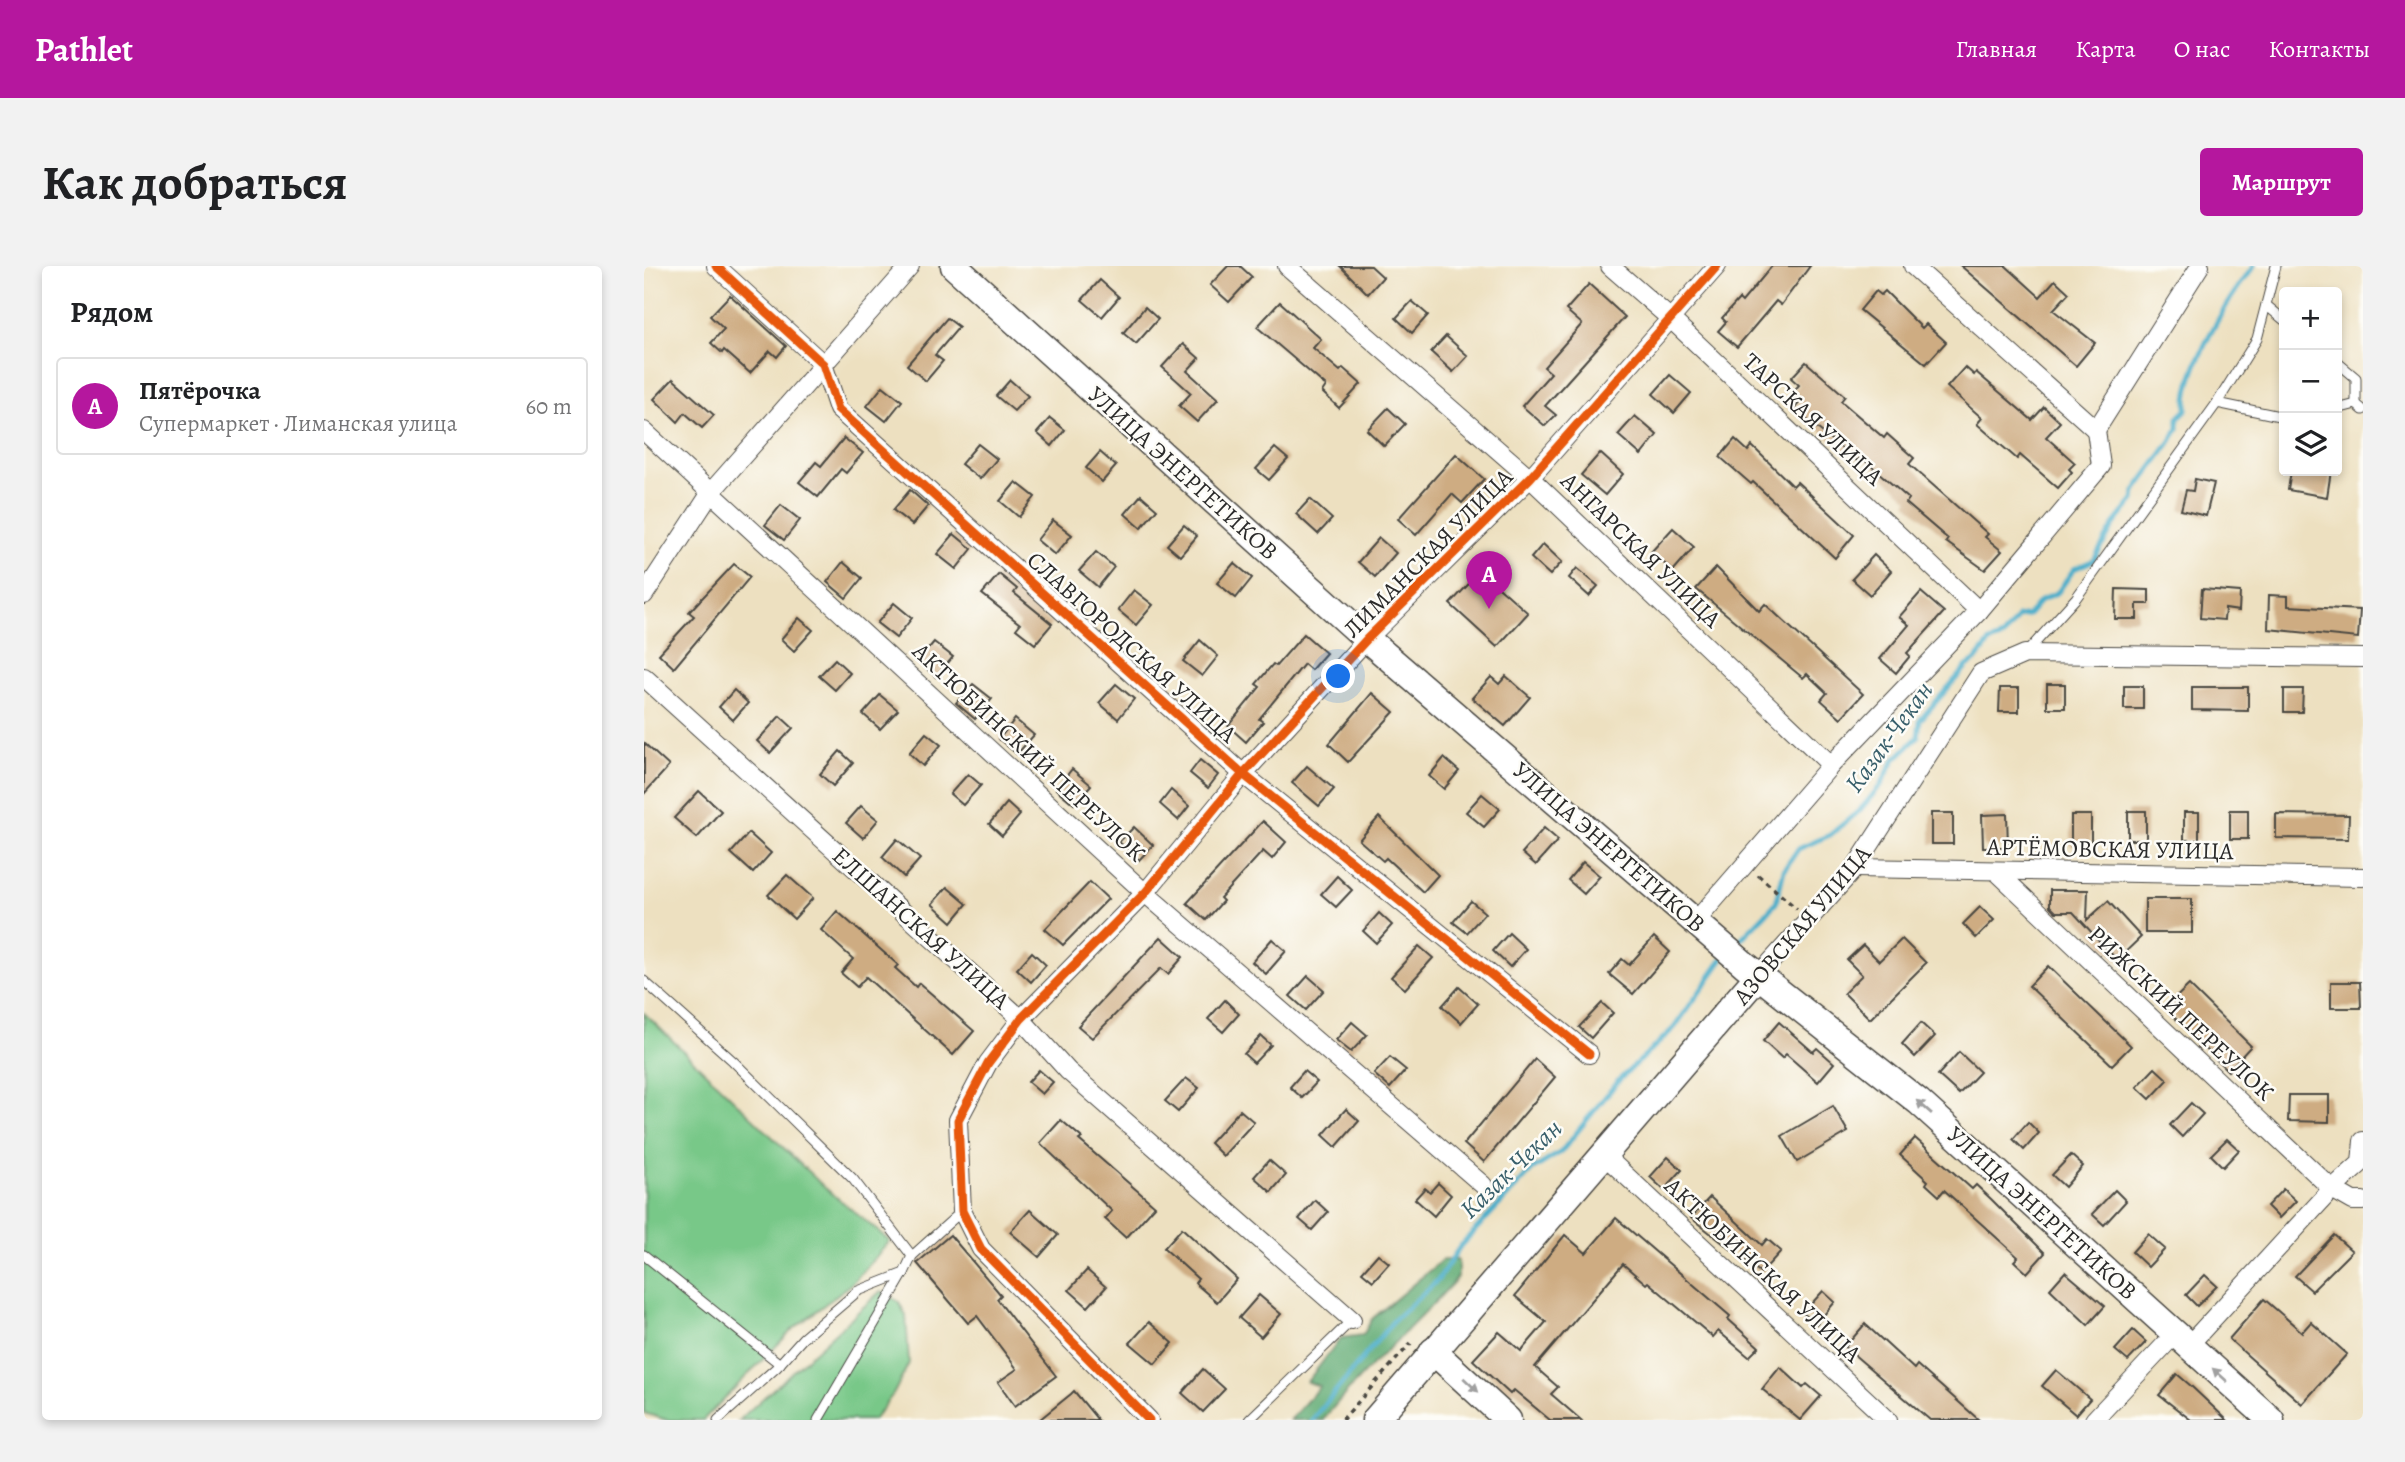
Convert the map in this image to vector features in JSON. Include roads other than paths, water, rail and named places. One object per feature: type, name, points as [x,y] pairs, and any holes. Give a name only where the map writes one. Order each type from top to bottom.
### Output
[{"type":"main road","name":"УЛИЦА ЭНЕРГЕТИКОВ","points":[[954,266],[1367,639],[1751,970],[1919,1102],[2271,1420]]},
{"type":"main road","name":"АЗОВСКАЯ УЛИЦА","points":[[1375,1420],[1605,1156],[1751,970]]},
{"type":"main road","points":[[1433,1351],[1508,1420]]},
{"type":"street","name":"СЛАВГОРОДСКАЯ УЛИЦА","points":[[716,266],[823,365],[838,408],[1243,774],[1589,1054]]},
{"type":"street","points":[[644,596],[712,491],[910,266]]},
{"type":"street","name":"АНГАРСКАЯ УЛИЦА","points":[[1287,266],[1530,478],[1831,765]]},
{"type":"street","name":"ТАРСКАЯ УЛИЦА","points":[[1610,266],[1672,320],[1979,611]]},
{"type":"street","name":"ЛИМАНСКАЯ УЛИЦА","points":[[962,1211],[957,1120],[988,1063],[1021,1019],[1145,893],[1243,774],[1367,639],[1530,478],[1717,266]]},
{"type":"street","points":[[1913,266],[2096,429]]},
{"type":"street","points":[[1703,927],[1831,765],[1979,611],[2101,466],[2096,429],[2200,266]]},
{"type":"street","name":"АКТЮБИНСКИЙ ПЕРЕУЛОК","points":[[644,430],[1145,893],[1483,1185]]},
{"type":"street","name":"АЗОВСКАЯ УЛИЦА","points":[[1751,970],[1856,868],[1981,673],[2025,654],[2363,658]]},
{"type":"street","name":"ЕЛШАНСКАЯ УЛИЦА","points":[[644,677],[1021,1019],[1068,1072],[1352,1320]]},
{"type":"street","name":"АРТЁМОВСКАЯ УЛИЦА","points":[[1856,868],[2363,877]]},
{"type":"street","name":"РИЖСКИЙ ПЕРЕУЛОК","points":[[1996,872],[2332,1189]]},
{"type":"street","points":[[2094,1420],[2181,1340],[2361,1163],[2363,1141]]},
{"type":"street","name":"АКТЮБИНСКАЯ УЛИЦА","points":[[1605,1156],[1888,1420]]},
{"type":"street","points":[[2332,1189],[2353,1201],[2363,1201]]},
{"type":"street","points":[[962,1211],[981,1249],[1149,1420]]},
{"type":"lane","points":[[2025,654],[2076,598],[2217,403],[2257,339],[2276,266]]},
{"type":"lane","points":[[2266,305],[2279,316]]},
{"type":"lane","points":[[2342,366],[2356,378],[2360,407],[2342,409]]},
{"type":"lane","points":[[2217,403],[2279,415]]},
{"type":"lane","points":[[644,981],[733,1061],[853,1179],[912,1256]]},
{"type":"lane","points":[[818,1420],[912,1256],[962,1211]]},
{"type":"lane","points":[[644,1255],[779,1364]]},
{"type":"lane","points":[[718,1420],[803,1338],[858,1291],[904,1273]]},
{"type":"lane","points":[[1249,1420],[1352,1320]]},
{"type":"waterway","name":"Казак-Чекан","points":[[1734,946],[1776,903],[1784,870],[1798,849],[1830,835],[1859,811],[1881,785],[1894,760],[1918,737],[1920,720],[1967,666],[1975,661],[1990,642],[2003,637],[2018,617],[2028,615],[2040,601],[2058,592],[2074,569],[2094,560],[2115,523],[2134,500],[2135,491],[2178,429],[2178,418],[2187,409],[2188,393],[2200,355],[2221,315],[2254,266]]},
{"type":"waterway","name":"Казак-Чекан","points":[[1312,1420],[1394,1320],[1438,1280],[1461,1245],[1532,1170],[1561,1152],[1618,1081],[1674,1028],[1725,956]]},
{"type":"place","name":"Пятёрочка","points":[[1489,609]]}]
